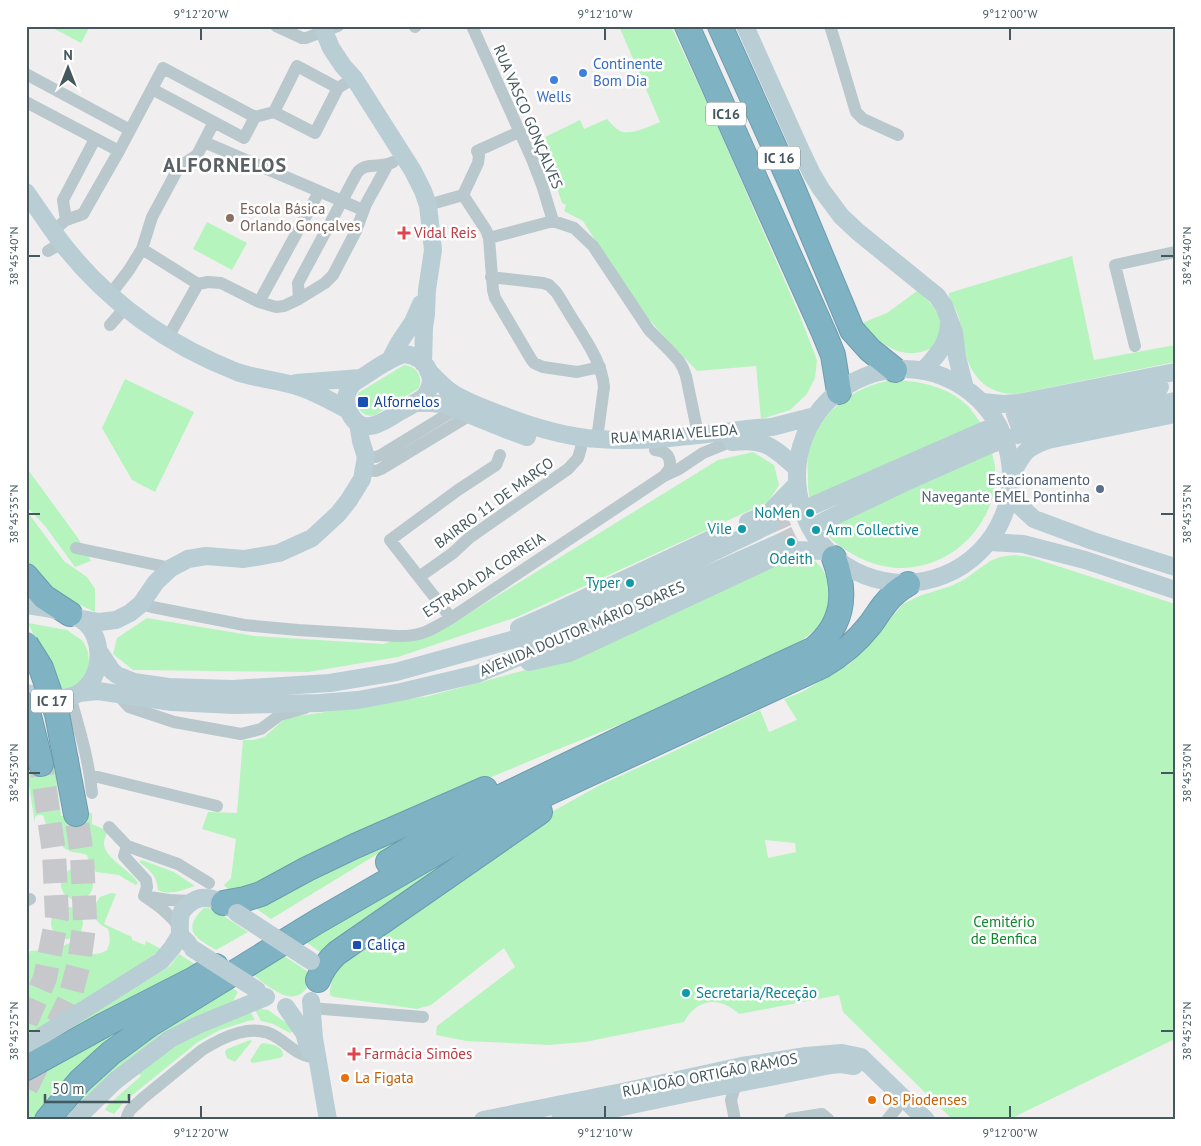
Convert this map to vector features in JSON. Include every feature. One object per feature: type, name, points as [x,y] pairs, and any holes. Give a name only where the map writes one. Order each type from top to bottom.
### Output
[{"type":"highway","name":"IC16","points":[[687,26],[832,355],[839,392]]},
{"type":"highway","name":"IC 16","points":[[720,26],[792,186],[852,330],[870,350],[895,370]]},
{"type":"highway","points":[[47,1120],[80,1081],[111,1053],[149,1025],[318,921],[469,834],[548,793],[629,745],[818,646],[834,627],[842,602],[842,586],[839,572],[830,554]]},
{"type":"highway","points":[[26,576],[44,597],[74,616]]},
{"type":"highway","points":[[26,1068],[194,979],[476,810],[813,670],[840,656],[871,625],[885,604],[896,592],[908,584]]},
{"type":"highway","name":"IC 17","points":[[26,644],[41,668],[56,714],[76,814]]},
{"type":"highway","name":"IC 17","points":[[26,704],[41,764]]},
{"type":"highway","points":[[230,908],[354,846],[525,772],[586,748],[629,745]]},
{"type":"highway","points":[[313,988],[323,970],[337,953],[464,865],[629,745]]},
{"type":"main road","points":[[745,26],[801,152],[821,189],[841,216],[936,296],[944,306],[954,332],[957,357],[965,388]]},
{"type":"main road","points":[[26,192],[57,236],[88,274],[125,308],[168,339],[202,357],[238,372],[289,384],[319,395],[368,426],[385,422],[423,398],[428,393],[431,383],[426,367],[424,328],[433,250],[428,205],[413,171],[354,78],[350,62],[329,28]]},
{"type":"main road","points":[[390,360],[413,322],[427,290]]},
{"type":"main road","points":[[923,371],[940,352],[946,341],[949,330],[949,316]]},
{"type":"main road","points":[[365,464],[361,441],[346,401],[347,392],[353,383],[399,355],[412,355],[426,367]]},
{"type":"main road","name":"RUA MARIA VELEDA","points":[[426,367],[467,410],[504,429],[524,436],[550,443],[616,451],[655,450],[742,441],[761,442],[776,450],[797,476]]},
{"type":"main road","points":[[895,370],[923,371],[952,380],[965,388],[982,402],[1001,428],[1009,450],[1012,474],[1010,497],[1006,513],[990,542],[973,559],[953,572],[931,580],[908,584],[868,578],[850,569],[830,554],[809,527],[801,506],[797,476],[800,450],[815,416],[826,403],[856,381],[875,373],[895,370]]},
{"type":"main road","points":[[982,402],[1018,403],[1175,372]]},
{"type":"main road","points":[[289,384],[361,378]]},
{"type":"main road","points":[[1175,383],[1017,427],[1175,401]]},
{"type":"main road","name":"RUA MARIA VELEDA","points":[[414,403],[439,404],[516,420],[547,430],[597,439],[624,440],[772,427],[815,416]]},
{"type":"main road","points":[[1012,474],[1022,455],[1030,448],[1048,440],[1175,414]]},
{"type":"main road","points":[[26,605],[99,622],[116,620],[130,613],[141,604],[156,582],[171,568],[188,559],[206,556],[244,559],[279,553],[312,538],[338,514],[360,484],[365,464],[385,422]]},
{"type":"main road","points":[[814,505],[986,438],[908,481],[822,522]]},
{"type":"main road","points":[[454,656],[552,614],[770,512],[797,476]]},
{"type":"main road","points":[[1010,497],[1034,518],[1093,541],[1175,568]]},
{"type":"main road","name":"AVENIDA DOUTOR MÁRIO SOARES","points":[[74,616],[89,627],[95,637],[98,648],[116,675],[134,682],[168,687],[232,689],[330,683],[396,672],[558,627],[771,524]]},
{"type":"main road","name":"AVENIDA DOUTOR MÁRIO SOARES","points":[[26,694],[52,698],[98,691],[172,702],[225,705],[320,703],[358,700],[401,692],[477,674],[563,640],[779,542]]},
{"type":"main road","points":[[990,542],[1023,544],[1076,558],[1175,590]]},
{"type":"main road","points":[[477,674],[570,653],[790,550],[830,554]]},
{"type":"main road","points":[[74,694],[88,685],[96,672],[98,648],[116,620]]},
{"type":"main road","points":[[26,1046],[161,962],[172,948],[180,931],[181,914],[192,901],[212,898],[230,908],[313,988],[314,1038],[328,1120]]},
{"type":"main road","points":[[180,931],[193,949],[261,994],[286,1007],[300,1007],[313,988]]},
{"type":"main road","points":[[75,1120],[115,1081],[170,1039],[261,994]]},
{"type":"main road","points":[[286,1007],[304,1033],[311,1057],[319,1106],[319,1120]]},
{"type":"main road","name":"RUA JOÃO ORTIGÃO RAMOS","points":[[483,1120],[742,1066],[806,1056],[842,1053],[861,1057],[926,1120]]},
{"type":"main road","name":"RUA JOÃO ORTIGÃO RAMOS","points":[[560,1120],[736,1083],[841,1064],[874,1069]]},
{"type":"street","points":[[276,26],[302,38],[329,28]]},
{"type":"street","name":"RUA VASCO GONÇALVES","points":[[472,26],[532,160],[553,222]]},
{"type":"street","points":[[830,26],[856,112],[862,119],[898,135]]},
{"type":"street","points":[[274,112],[297,66],[338,88]]},
{"type":"street","points":[[57,236],[83,214],[163,68],[256,117],[274,112],[315,132],[338,88],[354,78]]},
{"type":"street","points":[[26,74],[130,130]]},
{"type":"street","points":[[152,89],[244,138],[256,117]]},
{"type":"street","points":[[26,102],[118,151]]},
{"type":"street","points":[[110,295],[142,249],[152,217],[180,167],[197,155],[214,122]]},
{"type":"street","points":[[428,205],[463,195],[478,163],[479,156],[477,151],[519,132]]},
{"type":"street","points":[[57,236],[63,200],[94,139]]},
{"type":"street","points":[[204,142],[363,210]]},
{"type":"street","points":[[299,299],[298,283],[360,169],[388,164],[404,155]]},
{"type":"street","points":[[142,249],[198,284],[208,282],[221,283],[259,302],[276,307],[284,306],[325,283],[333,275],[356,231],[363,210],[388,164]]},
{"type":"street","points":[[259,302],[319,192]]},
{"type":"street","points":[[463,195],[486,230],[489,238],[491,276],[498,305],[534,363],[543,367],[577,372],[600,368]]},
{"type":"street","points":[[489,238],[553,222],[574,228],[593,246],[649,330],[679,361],[686,376],[698,434]]},
{"type":"street","points":[[1135,346],[1115,265],[1175,252]]},
{"type":"street","points":[[491,276],[543,283],[554,289],[591,349],[603,378],[604,387],[597,439]]},
{"type":"street","points":[[168,339],[198,284]]},
{"type":"street","points":[[110,325],[125,308]]},
{"type":"street","points":[[365,464],[467,410]]},
{"type":"street","name":"ESTRADA DA CORREIA","points":[[141,604],[244,625],[408,637],[429,631],[451,618],[664,476],[679,469],[703,453],[730,442]]},
{"type":"street","name":"BAIRRO 11 DE MARÇO","points":[[420,577],[453,553],[469,538],[568,469],[578,458],[581,448]]},
{"type":"street","points":[[655,450],[662,451],[669,458],[670,468],[664,476]]},
{"type":"street","name":"BAIRRO 11 DE MARÇO","points":[[451,618],[390,540],[458,490],[496,465],[500,455]]},
{"type":"street","points":[[76,548],[171,568]]},
{"type":"street","points":[[74,694],[92,793]]},
{"type":"street","name":"AVENIDA DOUTOR MÁRIO SOARES","points":[[118,695],[129,707],[174,722],[241,734],[261,729],[280,715],[320,703]]},
{"type":"street","points":[[90,777],[98,777],[217,806]]},
{"type":"street","points":[[109,827],[127,846],[178,864],[209,883]]},
{"type":"street","points":[[127,846],[124,856],[146,880],[144,896]]},
{"type":"street","points":[[144,896],[192,901]]},
{"type":"street","points":[[144,896],[166,910],[173,917],[180,931]]},
{"type":"street","points":[[313,988],[423,1017]]},
{"type":"street","points":[[126,1120],[130,1110],[143,1098],[202,1050],[238,1033],[250,1030],[264,1031],[273,1034],[301,1055],[311,1057]]},
{"type":"street","points":[[735,1120],[731,1100],[736,1083]]},
{"type":"street","points":[[887,1120],[904,1100]]},
{"type":"street","points":[[790,1120],[822,1114],[829,1120]]},
{"type":"green space","points":[[49,26],[90,26],[81,43]]},
{"type":"green space","points":[[619,26],[671,26],[713,116],[800,316],[817,360],[815,378],[807,394],[790,410],[761,419],[756,366],[697,371],[633,300],[583,221],[564,211],[566,205],[562,203],[545,148],[539,140],[580,120],[584,129],[607,119],[618,130],[624,132],[640,130],[660,122]]},
{"type":"green space","points":[[207,222],[247,243],[232,270],[193,249]]},
{"type":"green space","points":[[1072,256],[1094,360],[1175,345],[1175,362],[1017,394],[997,391],[981,382],[975,375],[967,358],[960,321],[949,293]]},
{"type":"green space","points":[[917,291],[935,309],[942,321],[937,345],[915,353],[905,353],[886,346],[869,332],[862,323],[887,313]]},
{"type":"green space","points":[[404,365],[412,367],[418,373],[420,380],[419,388],[375,415],[370,416],[362,413],[357,402],[358,393]]},
{"type":"green space","points":[[125,379],[194,412],[155,492],[132,480],[102,428]]},
{"type":"green space","points":[[894,380],[934,386],[953,394],[969,407],[981,423],[810,499],[808,457],[812,442],[827,415],[851,395],[864,388]]},
{"type":"green space","points":[[753,452],[774,465],[779,485],[768,502],[517,617],[398,657],[308,672],[133,670],[113,654],[117,638],[147,618],[255,636],[383,644],[453,623],[718,460]]},
{"type":"green space","points":[[992,452],[995,472],[997,473],[992,500],[980,524],[964,543],[944,557],[921,566],[896,568],[871,563],[840,546],[826,532],[825,528]]},
{"type":"green space","points":[[26,467],[78,538],[91,561],[75,567],[45,526],[26,506]]},
{"type":"green space","points":[[26,510],[64,561],[87,577],[95,589],[95,612],[70,600],[40,579],[26,562]]},
{"type":"green space","name":"Cemitério de Benfica","points":[[1014,555],[1030,557],[1175,604],[1175,1039],[1008,1120],[953,1120],[843,1012],[839,995],[739,1014],[724,1004],[709,1002],[695,1008],[684,1022],[585,1042],[549,1045],[466,1041],[436,1035],[437,1026],[515,967],[504,948],[431,1005],[417,1009],[330,995],[334,969],[532,823],[600,785],[760,710],[769,732],[797,720],[784,699],[800,693],[848,665],[862,652],[903,604],[919,596],[951,586],[965,579],[990,561]],"holes":[[[765,840],[795,843],[796,852],[768,858]]]},
{"type":"green space","points":[[798,557],[814,560],[822,568],[829,583],[829,599],[826,616],[819,627],[797,644],[671,704],[406,813],[250,890],[229,890],[224,885],[231,878],[236,839],[202,829],[208,812],[237,813],[243,740],[254,740],[264,737],[286,718],[429,696],[574,657],[788,559]]},
{"type":"green space","points":[[28,623],[67,630],[83,641],[88,652],[87,677],[76,690],[57,688]]},
{"type":"green space","points":[[54,763],[61,816],[92,813],[92,824],[108,831],[104,843],[108,854],[135,879],[138,883],[136,885],[119,875],[96,872],[90,865],[87,855],[64,848],[47,828],[43,815],[35,817],[35,824],[26,766]]},
{"type":"green space","points":[[505,822],[321,953],[305,941]]},
{"type":"green space","points":[[407,836],[271,919],[251,905],[367,846]]},
{"type":"green space","points":[[142,860],[174,872],[195,886],[172,892],[158,890],[152,874],[139,862]]},
{"type":"green space","points":[[77,868],[88,873],[93,884],[88,895],[77,900],[66,895],[61,884],[66,873]]},
{"type":"green space","points":[[111,893],[116,894],[104,924],[132,937],[132,940],[145,945],[146,941],[161,949],[149,959],[26,1036],[26,966],[30,951],[54,949],[72,943],[91,954],[107,950],[110,939],[108,929],[99,923],[94,915],[94,911],[100,897]]},
{"type":"green space","points":[[67,907],[79,911],[83,923],[79,935],[67,939],[55,935],[51,923],[55,911]]},
{"type":"green space","points":[[204,908],[213,909],[248,932],[216,950],[198,938],[192,929],[198,914]]},
{"type":"green space","points":[[179,954],[198,966],[69,1035],[66,1030],[170,966]]},
{"type":"green space","points":[[281,954],[307,971],[307,987],[297,996],[284,995],[277,992],[252,974]]},
{"type":"green space","points":[[232,988],[238,992],[233,1001],[183,1024],[153,1042],[113,1073],[64,1120],[54,1120],[98,1076],[162,1029]]},
{"type":"green space","points":[[165,1002],[50,1098],[35,1120],[26,1120],[26,1079]]},
{"type":"green space","points":[[255,1010],[268,1010],[292,1027],[292,1032],[290,1033],[273,1024],[261,1021]]},
{"type":"green space","points":[[250,1011],[255,1020],[220,1030],[198,1042],[125,1101],[114,1114],[105,1110],[108,1105],[141,1076],[137,1071],[186,1038]]},
{"type":"green space","points":[[250,1040],[252,1041],[235,1062],[227,1058],[225,1052],[227,1049]]},
{"type":"green space","points":[[263,1043],[279,1048],[283,1056],[252,1063],[250,1061]]},
{"type":"tunnel","points":[[983,431],[1017,419]]},
{"type":"tunnel","points":[[989,445],[1017,435]]},
{"type":"tunnel","points":[[771,524],[814,505]]},
{"type":"tunnel","points":[[779,543],[822,522]]},
{"type":"tunnel","points":[[26,1022],[45,978],[57,917],[54,852],[41,764]]},
{"type":"tunnel","points":[[26,1088],[69,1001],[79,963],[85,920],[82,855],[76,814]]},
{"type":"place","name":"Continente Bom Dia","points":[[583,73]]},
{"type":"place","name":"Wells","points":[[554,80]]},
{"type":"place","name":"Escola Básica Orlando Gonçalves","points":[[230,218]]},
{"type":"place","name":"Vidal Reis","points":[[404,233]]},
{"type":"place","name":"Alfornelos","points":[[363,402]]},
{"type":"place","name":"Estacionamento Navegante EMEL Pontinha","points":[[1100,489]]},
{"type":"place","name":"NoMen","points":[[810,513]]},
{"type":"place","name":"Vile","points":[[742,529]]},
{"type":"place","name":"Arm Collective","points":[[816,530]]},
{"type":"place","name":"Odeith","points":[[791,542]]},
{"type":"place","name":"Typer","points":[[630,583]]},
{"type":"place","name":"Caliça","points":[[357,945]]},
{"type":"place","name":"Secretaria/Receção","points":[[686,993]]},
{"type":"place","name":"Farmácia Simões","points":[[354,1054]]},
{"type":"place","name":"La Figata","points":[[345,1078]]},
{"type":"place","name":"Os Piodenses","points":[[872,1100]]},
{"type":"district","name":"ALFORNELOS","points":[[225,165]]}]
